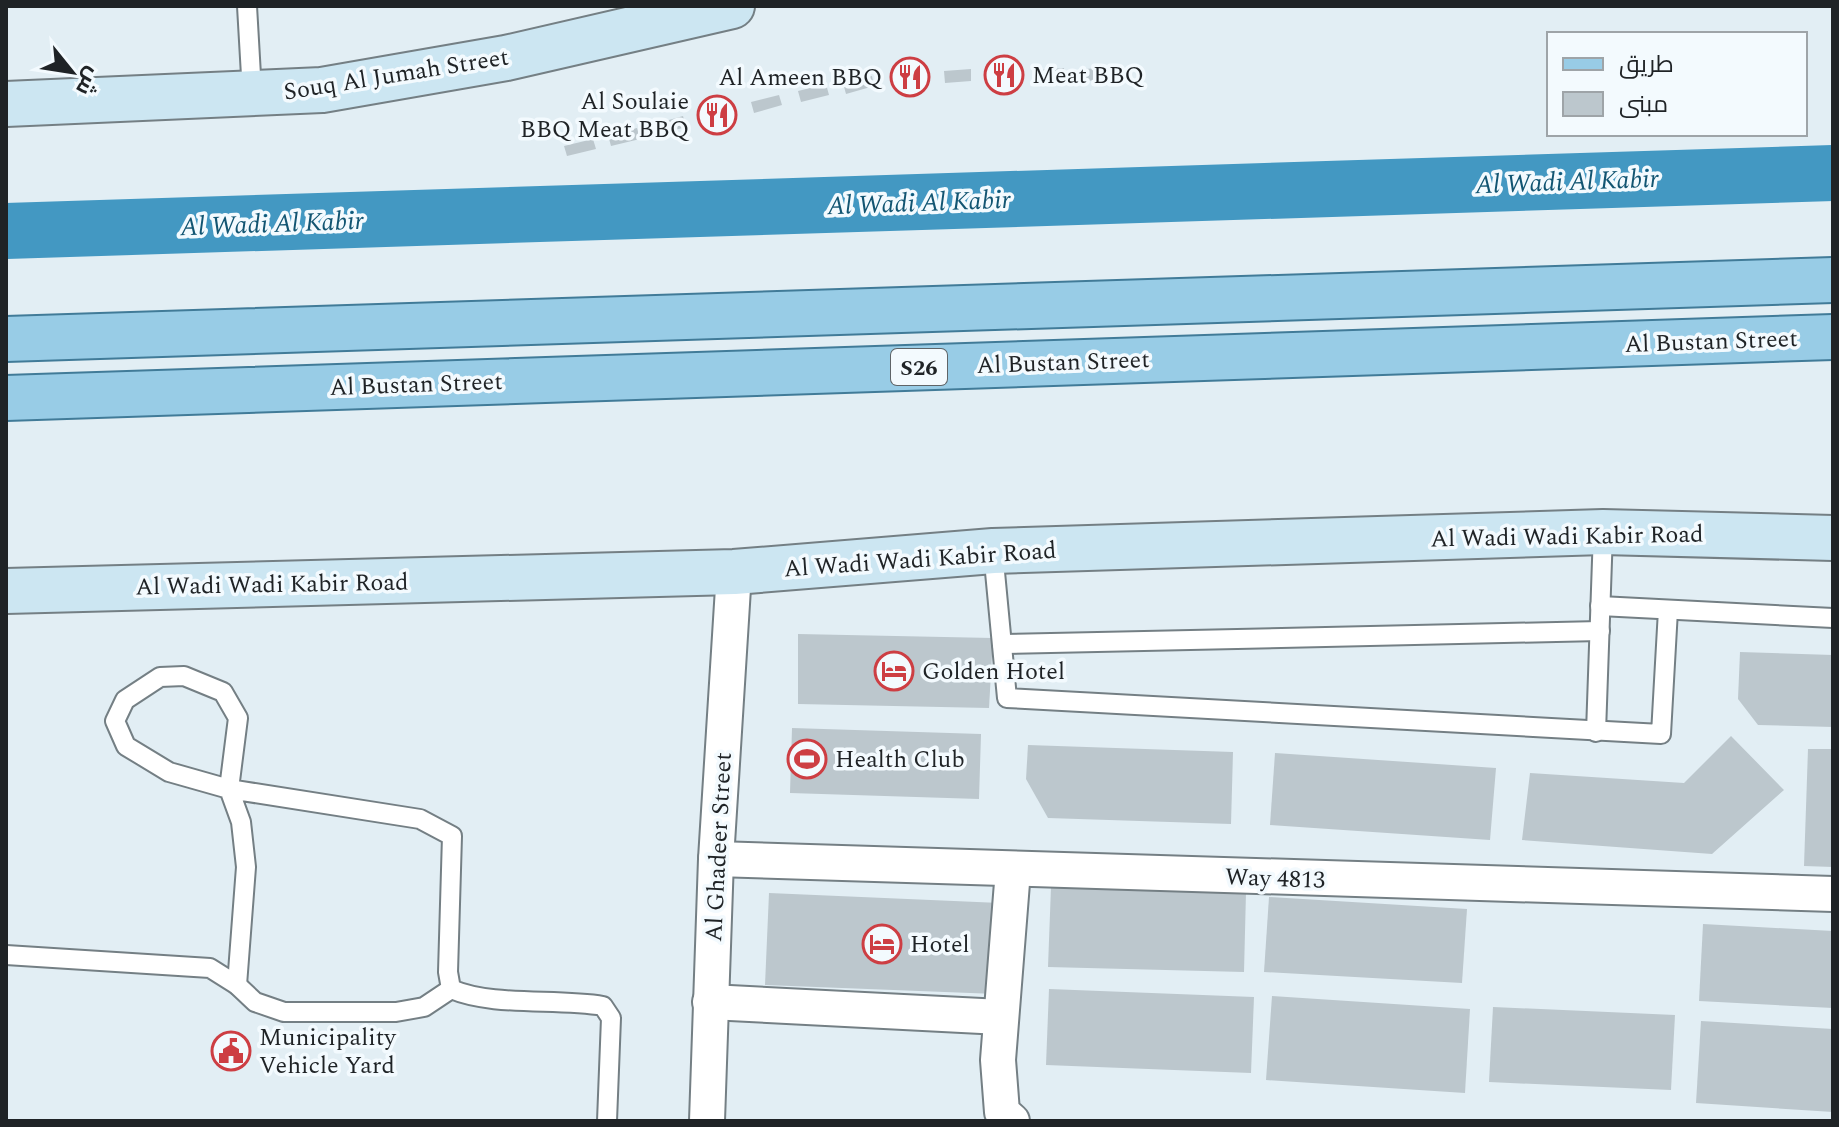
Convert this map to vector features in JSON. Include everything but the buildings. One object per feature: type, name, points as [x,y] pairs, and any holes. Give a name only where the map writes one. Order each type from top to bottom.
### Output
[{"type":"main road","points":[[6,339],[1833,280]]},
{"type":"main road","name":"Al Bustan Street","points":[[6,398],[1833,337]]},
{"type":"street","name":"Souq Al Jumah Street","points":[[6,104],[322,90],[506,58],[732,6]]},
{"type":"street","name":"Al Wadi Wadi Kabir Road","points":[[6,591],[734,572],[993,551],[1603,532],[1833,538]]},
{"type":"street","name":"Al Ghadeer Street","points":[[707,1121],[716,859],[734,572]]},
{"type":"street","name":"Way 4813","points":[[716,859],[1833,894]]},
{"type":"street","points":[[1012,1121],[1002,1112],[998,1060],[1013,870]]},
{"type":"street","points":[[710,1002],[1001,1017]]},
{"type":"lane","points":[[247,6],[252,93]]},
{"type":"lane","points":[[1596,732],[1603,532]]},
{"type":"lane","points":[[993,551],[1007,698],[1661,734],[1668,610]]},
{"type":"lane","points":[[1600,606],[1833,618]]},
{"type":"lane","points":[[1002,644],[1600,631]]},
{"type":"lane","points":[[237,985],[246,867],[241,822],[229,789],[238,718],[223,692],[184,676],[160,677],[125,700],[115,721],[126,746],[169,772],[229,789],[420,819],[452,836],[448,972],[451,989]]},
{"type":"lane","points":[[6,955],[210,968],[237,985],[255,1002],[284,1012],[396,1012],[424,1007],[451,989]]},
{"type":"lane","points":[[451,989],[469,997],[576,1001],[603,1006],[611,1018],[607,1121]]},
{"type":"waterway","name":"Al Wadi Al Kabir","points":[[6,231],[1833,173]]},
{"type":"place","name":"Meat BBQ","points":[[1004,75]]},
{"type":"place","name":"Al Ameen BBQ","points":[[910,77]]},
{"type":"place","name":"Al Soulaie BBQ Meat BBQ","points":[[717,115]]},
{"type":"place","name":"Golden Hotel","points":[[894,671]]},
{"type":"place","name":"Health Club","points":[[807,759]]},
{"type":"place","name":"Hotel","points":[[882,944]]},
{"type":"place","name":"Municipality Vehicle Yard","points":[[231,1051]]}]
